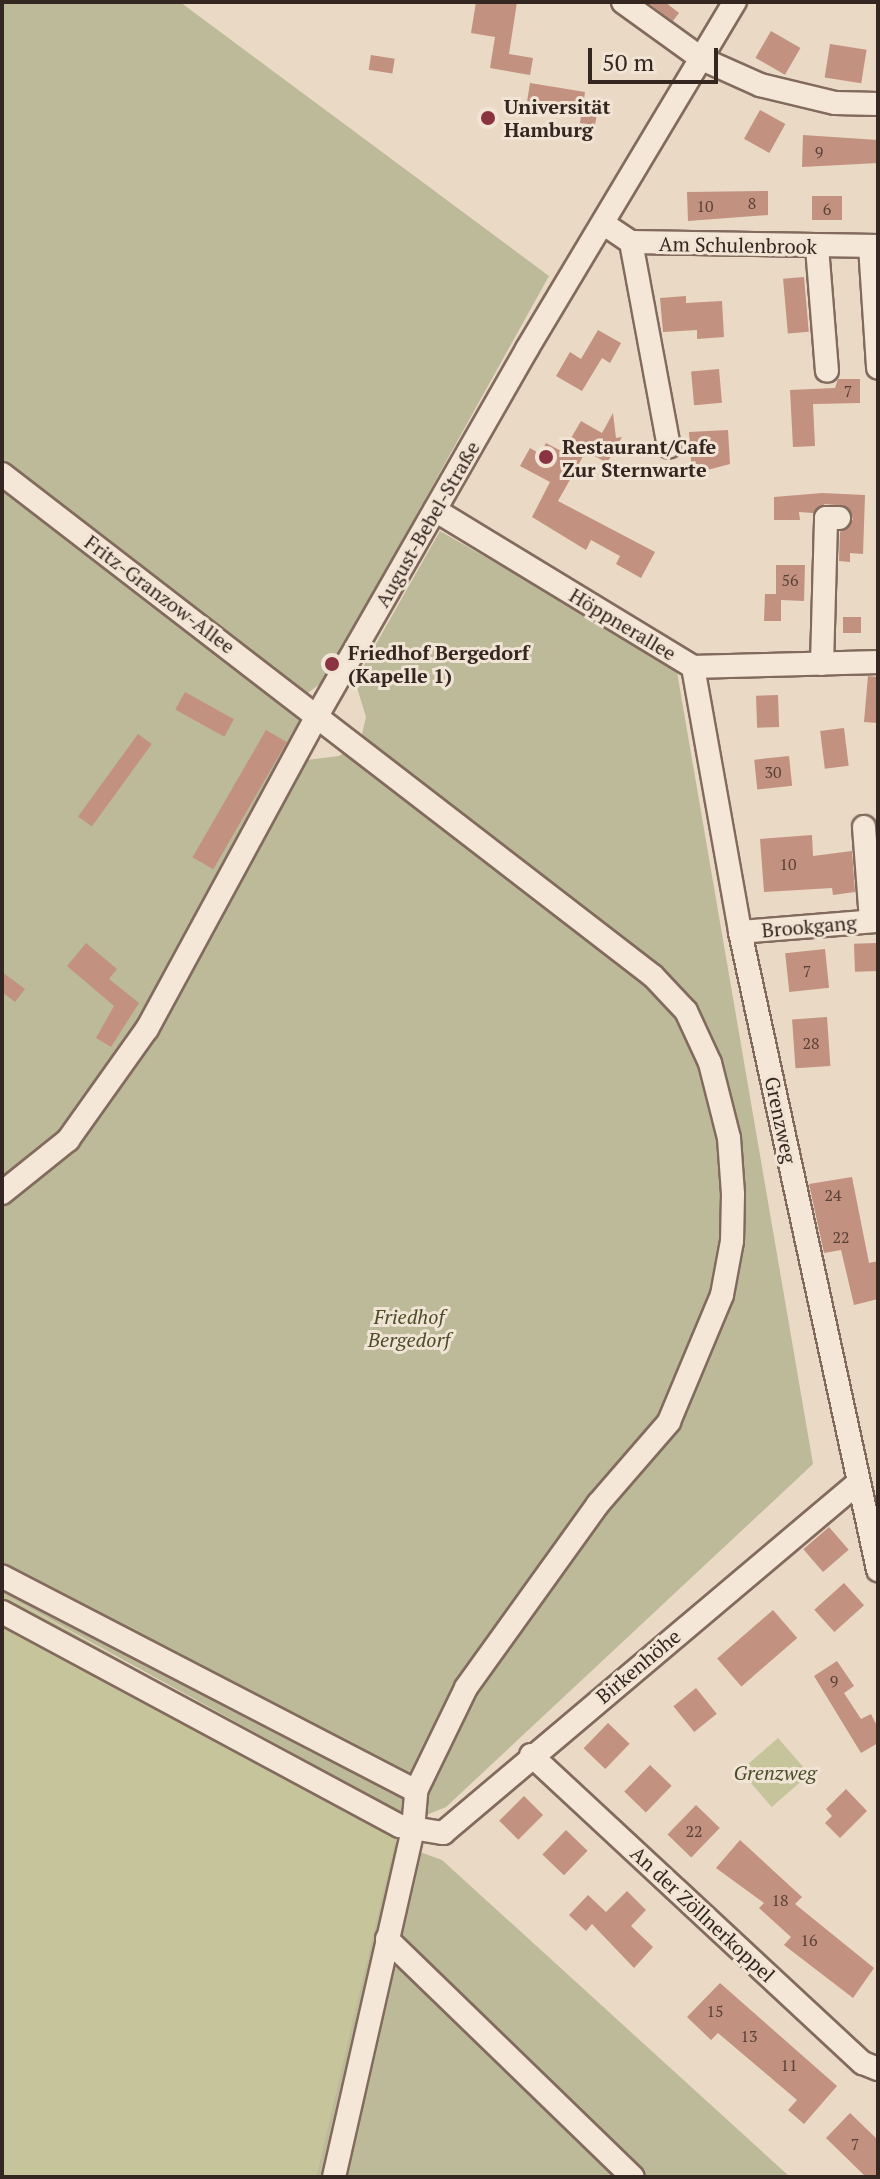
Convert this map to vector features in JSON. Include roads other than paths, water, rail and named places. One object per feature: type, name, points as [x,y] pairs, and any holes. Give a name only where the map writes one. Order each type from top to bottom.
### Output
[{"type":"street","points":[[623,2],[702,59],[797,97],[878,104]]},
{"type":"street","name":"August-Bebel-Straße","points":[[2,1193],[68,1140],[147,1029],[318,714],[735,2]]},
{"type":"street","name":"Am Schulenbrook","points":[[604,224],[631,242],[874,246]]},
{"type":"street","points":[[631,242],[669,447]]},
{"type":"street","points":[[874,246],[878,368]]},
{"type":"street","points":[[817,247],[827,371]]},
{"type":"street","name":"Fritz-Granzow-Allee","points":[[2,474],[318,714],[653,976],[686,1011],[710,1063],[729,1138],[732,1241],[722,1295],[669,1422],[598,1504],[466,1688],[416,1791]]},
{"type":"street","name":"Höppnerallee","points":[[435,510],[693,667],[878,662]]},
{"type":"street","points":[[822,664],[826,518],[839,518]]},
{"type":"street","name":"Grenzweg","points":[[693,667],[740,932],[878,1570]]},
{"type":"street","points":[[864,827],[874,921]]},
{"type":"street","name":"Brookgang","points":[[740,932],[874,921]]},
{"type":"street","name":"Birkenhöhe","points":[[413,1829],[443,1833],[531,1755],[859,1482]]},
{"type":"street","points":[[2,1576],[416,1791],[413,1829],[334,2177]]},
{"type":"street","points":[[2,1612],[413,1829]]},
{"type":"street","name":"An der Zöllnerkoppel","points":[[531,1755],[863,2063],[878,2069]]},
{"type":"street","points":[[387,1939],[633,2177]]},
{"type":"place","name":"Universität Hamburg","points":[[488,118]]},
{"type":"place","name":"Restaurant/Cafe Zur Sternwarte","points":[[546,457]]},
{"type":"place","name":"Friedhof Bergedorf (Kapelle 1)","points":[[332,664]]},
{"type":"park label","name":"Friedhof Bergedorf","points":[[409,1328]]}]
